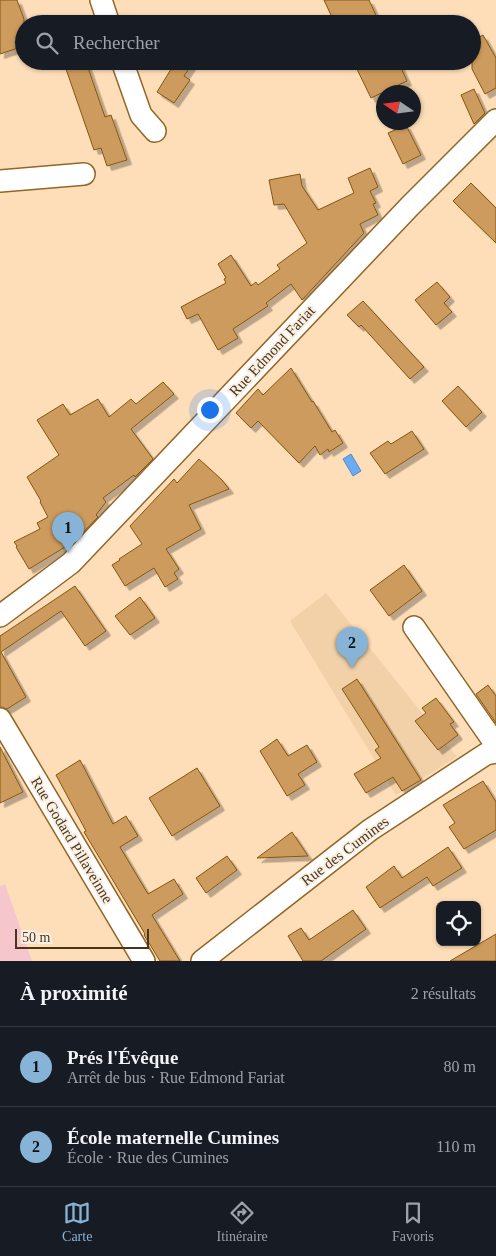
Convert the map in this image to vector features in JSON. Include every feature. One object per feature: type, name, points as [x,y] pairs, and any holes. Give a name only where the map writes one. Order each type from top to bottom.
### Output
[{"type":"street","points":[[101,0],[107,15]]},
{"type":"street","points":[[125,70],[141,115],[155,131]]},
{"type":"street","name":"Rue Edmond Fariat","points":[[0,616],[71,563],[403,214],[496,120]]},
{"type":"street","points":[[0,181],[84,174]]},
{"type":"street","points":[[414,627],[496,745]]},
{"type":"street","name":"Rue Godard Pillaveinne","points":[[0,719],[144,961]]},
{"type":"street","name":"Rue des Cumines","points":[[202,961],[370,830],[486,754],[496,752]]},
{"type":"shaded area","points":[[326,593],[457,757],[396,795],[290,621]]},
{"type":"shaded area","points":[[5,884],[32,961],[0,961],[0,886]]},
{"type":"water","points":[[351,454],[361,471],[353,476],[343,459]]},
{"type":"building","points":[[0,0],[17,0],[23,15],[15,15],[15,49],[0,54]]},
{"type":"building","points":[[324,0],[369,0],[376,15],[331,15]]},
{"type":"building","points":[[483,35],[496,58],[496,88],[485,94],[473,70],[481,70],[481,36]]},
{"type":"building","points":[[66,70],[89,70],[105,117],[111,115],[127,160],[107,166],[101,148],[94,150]]},
{"type":"building","points":[[170,70],[188,70],[184,76],[190,80],[174,103],[157,92]]},
{"type":"building","points":[[357,70],[402,70],[407,81],[399,85],[376,85],[376,96],[371,98]]},
{"type":"building","points":[[474,89],[485,113],[474,124],[461,95]]},
{"type":"building","points":[[395,130],[408,130],[421,155],[403,164],[388,133]]},
{"type":"building","points":[[370,168],[378,187],[370,191],[376,203],[373,204],[378,215],[360,224],[364,233],[302,300],[291,284],[266,303],[268,306],[233,329],[238,338],[218,350],[198,314],[187,319],[181,307],[226,283],[224,279],[226,278],[218,264],[231,255],[251,286],[256,282],[258,285],[280,269],[277,265],[307,243],[284,204],[274,205],[269,180],[300,174],[302,186],[318,210],[354,193],[348,178]]},
{"type":"building","points":[[471,183],[496,208],[496,243],[453,201]]},
{"type":"building","points":[[437,282],[450,297],[444,303],[452,312],[436,325],[415,300]]},
{"type":"building","points":[[363,301],[424,367],[410,379],[361,325],[359,327],[347,315]]},
{"type":"building","points":[[291,368],[332,432],[335,430],[343,443],[329,452],[328,449],[320,455],[315,446],[299,463],[258,421],[251,428],[236,413],[258,389],[263,395]]},
{"type":"building","points":[[163,382],[174,394],[131,429],[153,459],[135,477],[134,475],[103,498],[106,502],[96,515],[98,517],[67,549],[65,547],[29,569],[14,542],[40,529],[37,523],[48,517],[27,477],[59,455],[37,420],[63,404],[70,415],[98,399],[109,417],[131,399],[136,404]]},
{"type":"building","points":[[458,386],[482,412],[466,427],[442,401]]},
{"type":"building","points":[[412,431],[424,449],[385,474],[370,453],[388,441],[391,444]]},
{"type":"building","points":[[199,459],[229,489],[189,505],[201,529],[166,549],[179,569],[174,573],[178,579],[165,587],[154,568],[125,586],[112,565],[142,544],[130,526],[174,479],[177,483]]},
{"type":"building","points":[[404,565],[422,591],[389,616],[370,590]]},
{"type":"building","points":[[75,586],[106,631],[85,646],[61,611],[1,652],[26,697],[7,709],[0,707],[0,636]]},
{"type":"building","points":[[140,597],[155,618],[130,635],[115,616]]},
{"type":"building","points":[[357,679],[421,780],[402,791],[393,777],[366,793],[354,774],[381,758],[375,750],[379,747],[342,689]]},
{"type":"building","points":[[488,685],[496,696],[496,723],[476,694]]},
{"type":"building","points":[[436,698],[454,722],[450,724],[458,735],[438,750],[415,721],[426,713],[422,708]]},
{"type":"building","points":[[277,739],[288,756],[307,745],[317,762],[298,774],[305,785],[287,796],[260,751]]},
{"type":"building","points":[[0,747],[23,792],[0,803]]},
{"type":"building","points":[[80,760],[113,824],[126,816],[138,836],[120,847],[148,894],[174,879],[183,894],[152,915],[180,961],[160,961],[84,832],[86,831],[56,775]]},
{"type":"building","points":[[197,768],[220,806],[172,836],[149,798]]},
{"type":"building","points":[[483,781],[496,802],[496,830],[464,849],[449,827],[455,823],[443,805]]},
{"type":"building","points":[[292,832],[308,856],[257,858]]},
{"type":"building","points":[[448,847],[462,868],[433,886],[427,877],[380,908],[366,887],[394,866],[402,878]]},
{"type":"building","points":[[227,856],[237,870],[206,893],[196,878]]},
{"type":"building","points":[[353,910],[366,929],[321,961],[303,961],[288,936],[301,928],[309,940]]},
{"type":"building","points":[[496,934],[496,961],[450,961],[476,946],[481,946],[481,943]]},
{"type":"place","name":"Prés l'Évêque","points":[[68,553]]},
{"type":"place","name":"École maternelle Cumines","points":[[352,668]]}]
